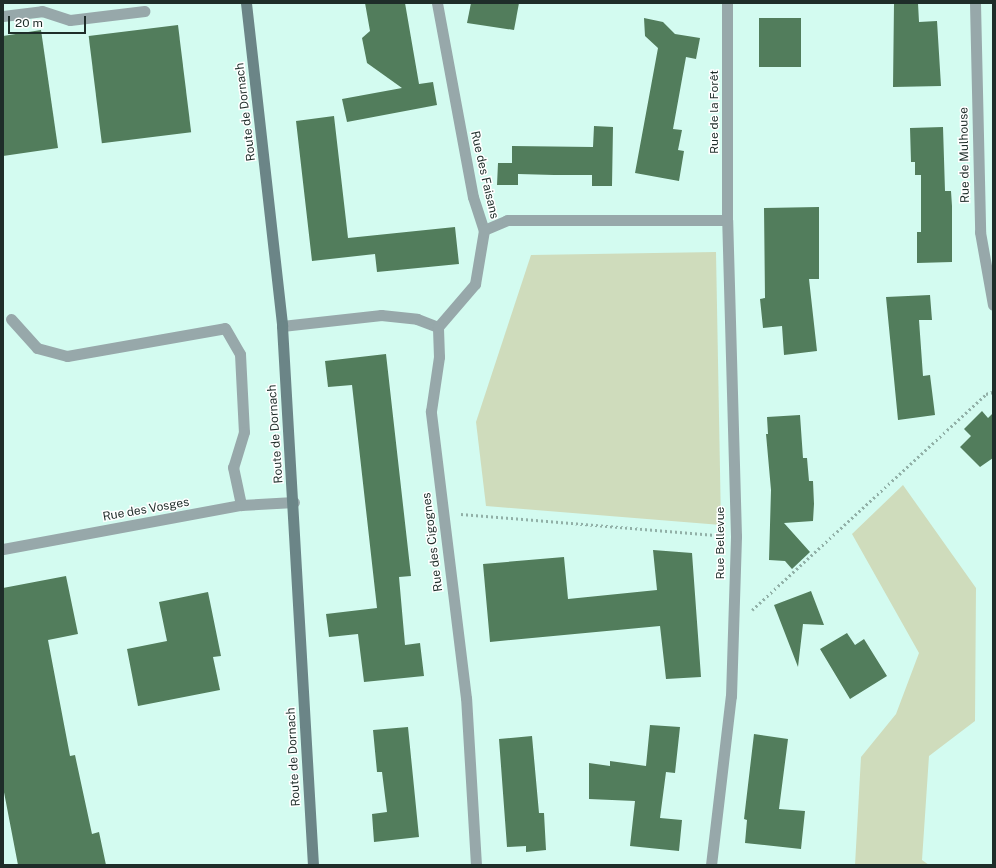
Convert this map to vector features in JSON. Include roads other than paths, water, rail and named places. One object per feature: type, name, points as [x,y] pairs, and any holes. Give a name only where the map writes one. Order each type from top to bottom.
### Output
[{"type":"main road","name":"Route de Dornach","points":[[246,3],[282,326],[294,502],[313,865]]},
{"type":"street","name":"Rue des Faisans","points":[[437,3],[473,197],[484,230],[507,220],[727,220]]},
{"type":"street","name":"Rue de la Forêt","points":[[727,3],[727,220]]},
{"type":"street","name":"Rue de Mulhouse","points":[[975,3],[980,232],[993,304]]},
{"type":"street","points":[[3,16],[42,10],[70,20],[144,11]]},
{"type":"street","name":"Rue Bellevue","points":[[711,865],[731,696],[736,536],[727,220]]},
{"type":"street","points":[[282,326],[381,315],[417,319],[438,327],[475,284],[484,230]]},
{"type":"street","points":[[11,318],[37,348],[67,356],[226,328],[240,354],[244,432],[233,468],[241,506]]},
{"type":"street","name":"Rue des Cigognes","points":[[438,327],[439,357],[430,411],[466,698],[476,865]]},
{"type":"street","name":"Rue des Vosges","points":[[3,550],[241,506],[294,502]]}]
